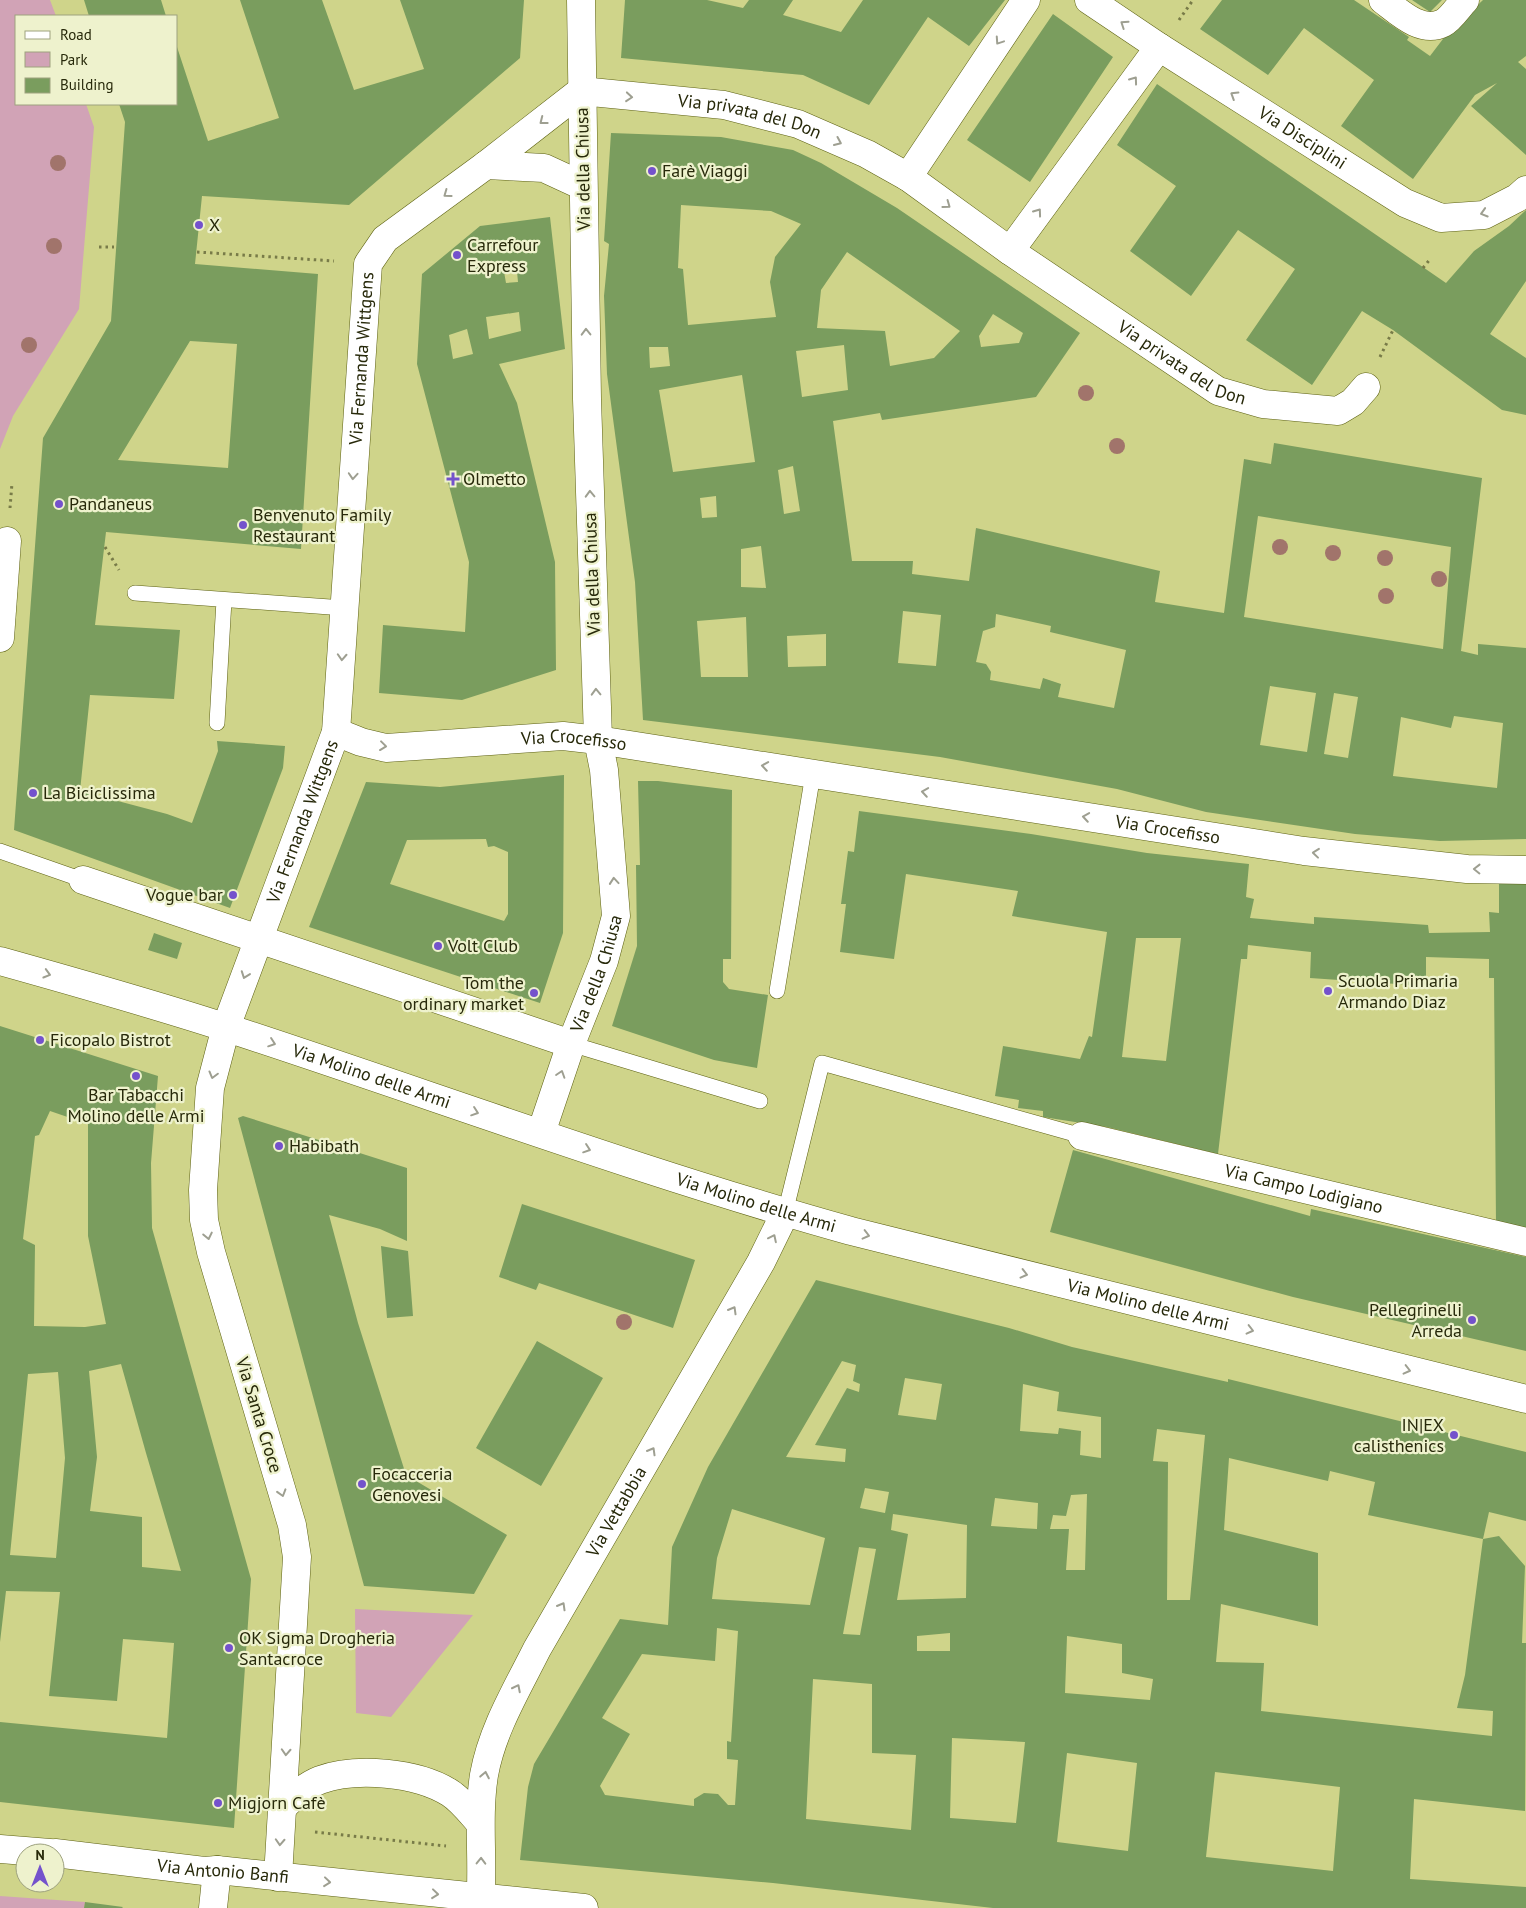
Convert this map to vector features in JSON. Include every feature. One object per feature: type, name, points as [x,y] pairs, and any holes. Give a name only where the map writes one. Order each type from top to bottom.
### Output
[{"type":"street","name":"Via della Chiusa","points":[[540,1133],[571,1044],[604,961],[616,916],[604,770],[598,740],[583,186],[581,0]]},
{"type":"street","points":[[908,177],[1026,0]]},
{"type":"street","name":"Via Disciplini","points":[[1089,0],[1159,47],[1405,203],[1441,218],[1484,215],[1517,198],[1526,190]]},
{"type":"street","points":[[1384,0],[1407,18],[1424,26],[1443,23],[1465,0]]},
{"type":"street","points":[[1010,251],[1159,47]]},
{"type":"street","name":"Via Fernanda Wittgens","points":[[226,1027],[336,732],[368,264],[385,239],[486,165],[581,91]]},
{"type":"street","name":"Via privata del Don","points":[[581,91],[724,105],[798,124],[867,154],[908,177],[1010,251],[1218,391],[1263,404],[1338,411],[1353,402],[1366,387]]},
{"type":"street","points":[[486,165],[544,168],[583,186]]},
{"type":"street","points":[[0,638],[7,541]]},
{"type":"street","name":"Via Crocefisso","points":[[336,732],[360,742],[386,748],[563,736],[598,740],[1304,852],[1467,869],[1526,870]]},
{"type":"street","points":[[83,880],[571,1044]]},
{"type":"street","name":"Via Molino delle Armi","points":[[0,960],[226,1027],[785,1213],[860,1234],[1526,1399]]},
{"type":"street","name":"Via Santa Croce","points":[[226,1027],[210,1088],[203,1190],[204,1220],[211,1252],[292,1525],[297,1557],[278,1877]]},
{"type":"street","name":"Via Campo Lodigiano","points":[[1082,1136],[1526,1242]]},
{"type":"street","name":"Via Vettabbia","points":[[480,1903],[480,1823],[484,1774],[505,1712],[537,1649],[761,1262],[785,1213]]},
{"type":"street","points":[[283,1807],[294,1796],[319,1781],[348,1773],[381,1774],[417,1780],[450,1793],[480,1823]]},
{"type":"street","points":[[0,1849],[15,1850]]},
{"type":"street","name":"Via Antonio Banfi","points":[[65,1855],[204,1871],[217,1870],[278,1877],[389,1898],[584,1908]]},
{"type":"street","points":[[213,1908],[217,1870]]},
{"type":"lane","points":[[135,593],[344,608]]},
{"type":"lane","points":[[216,723],[224,600]]},
{"type":"lane","points":[[777,991],[813,774]]},
{"type":"lane","points":[[0,851],[83,880]]},
{"type":"lane","points":[[571,1044],[760,1101]]},
{"type":"lane","points":[[785,1213],[822,1063],[1082,1136]]},
{"type":"path","points":[[99,247],[114,247]]},
{"type":"path","points":[[197,252],[337,261]]},
{"type":"path","points":[[1423,268],[1431,258]]},
{"type":"path","points":[[312,1832],[456,1847]]},
{"type":"green space","points":[[0,0],[50,0],[56,15],[15,15],[15,105],[86,105],[94,127],[79,309],[13,416],[0,449]]},
{"type":"green space","points":[[355,1609],[473,1615],[391,1717],[356,1713]]},
{"type":"green space","points":[[0,1896],[85,1902],[84,1908],[0,1908]]},
{"type":"building","points":[[84,0],[161,0],[166,15],[89,15]]},
{"type":"building","points":[[240,0],[322,0],[354,90],[424,69],[400,0],[524,0],[520,58],[349,205],[202,196],[195,264],[318,274],[301,549],[106,532],[95,625],[180,630],[174,699],[90,695],[80,791],[167,814],[192,823],[218,751],[217,741],[285,746],[283,768],[230,908],[14,830],[43,438],[111,321],[125,122],[119,105],[178,105],[178,50],[208,141],[279,118]],"holes":[[[190,341],[237,344],[228,468],[118,460]]]},
{"type":"building","points":[[625,0],[707,0],[743,8],[749,0],[793,0],[783,15],[841,32],[863,0],[1005,0],[969,46],[928,17],[869,105],[803,75],[621,58]]},
{"type":"building","points":[[1222,0],[1354,0],[1409,37],[1407,40],[1430,56],[1446,35],[1483,0],[1526,0],[1526,56],[1518,62],[1526,69],[1526,155],[1471,106],[1497,83],[1475,95],[1413,179],[1341,126],[1374,80],[1304,28],[1268,75],[1200,29]]},
{"type":"building","points":[[1412,0],[1442,0],[1430,12]]},
{"type":"building","points":[[1053,14],[1113,57],[1030,182],[967,140]]},
{"type":"building","points":[[1157,84],[1446,283],[1474,251],[1509,226],[1526,210],[1526,281],[1490,334],[1526,358],[1526,415],[1502,410],[1393,330],[1362,311],[1312,385],[1246,340],[1295,269],[1238,230],[1191,296],[1130,251],[1176,186],[1117,145]]},
{"type":"building","points":[[611,133],[721,137],[793,150],[821,163],[897,208],[1080,333],[1036,397],[882,420],[880,413],[833,421],[852,561],[913,561],[912,574],[969,581],[976,528],[1160,571],[1155,602],[1224,613],[1244,459],[1271,464],[1274,443],[1482,478],[1461,651],[1478,655],[1478,644],[1526,648],[1526,839],[1440,841],[1355,834],[1206,812],[1117,789],[940,757],[643,720],[635,582],[607,374],[604,296],[609,244],[604,241]],"holes":[[[681,205],[771,211],[801,224],[775,257],[770,282],[776,317],[688,325],[683,269],[678,268]],[[847,252],[960,331],[934,358],[890,366],[885,331],[817,328],[821,290]],[[993,314],[1023,333],[1019,343],[981,347],[979,336]],[[844,345],[848,390],[802,397],[796,351]],[[649,347],[668,347],[670,366],[650,368]],[[742,375],[755,462],[673,472],[659,390]],[[793,466],[800,511],[784,514],[778,470]],[[716,496],[717,517],[702,518],[700,498]],[[1258,516],[1451,547],[1443,649],[1244,617]],[[761,546],[766,588],[741,587],[741,549]],[[903,611],[941,615],[936,666],[898,663]],[[996,614],[1051,626],[1050,632],[1126,650],[1114,708],[1058,697],[1061,684],[1043,678],[1040,689],[990,680],[991,672],[986,664],[976,662],[983,631],[995,627]],[[746,617],[748,677],[701,677],[697,621]],[[826,634],[826,666],[788,667],[787,636]],[[1270,686],[1316,693],[1307,752],[1260,745]],[[1334,693],[1358,697],[1348,758],[1324,754]],[[1454,716],[1503,723],[1497,788],[1393,776],[1401,717],[1451,728]]]},
{"type":"building","points":[[550,217],[565,349],[499,364],[517,403],[555,562],[556,670],[462,700],[379,693],[383,625],[465,632],[469,562],[417,364],[422,274],[480,226]],"holes":[[[516,261],[518,282],[506,283],[503,266]],[[519,312],[521,331],[489,339],[486,317]],[[467,329],[473,354],[453,359],[449,335]]]},
{"type":"building","points":[[564,775],[563,933],[540,1003],[309,927],[366,782],[440,787]],"holes":[[[486,839],[488,847],[494,846],[508,852],[508,914],[504,921],[390,884],[407,840]]]},
{"type":"building","points":[[638,781],[658,781],[732,790],[731,959],[723,959],[723,982],[729,989],[768,995],[757,1068],[714,1060],[612,1026],[637,946],[636,865],[640,865]]},
{"type":"building","points":[[859,811],[1031,834],[1147,853],[1249,864],[1246,897],[1254,899],[1250,918],[1314,924],[1314,917],[1428,925],[1429,933],[1490,932],[1489,912],[1499,913],[1499,880],[1526,881],[1526,1231],[1496,1224],[1494,978],[1489,978],[1489,959],[1426,957],[1426,986],[1310,978],[1311,952],[1248,945],[1247,959],[1241,959],[1218,1154],[1107,1127],[1043,1117],[1043,1111],[1018,1108],[1019,1100],[995,1096],[1003,1046],[1080,1059],[1089,1036],[1092,1037],[1107,932],[1012,916],[1018,891],[906,874],[894,959],[840,952],[846,904],[841,904],[848,851],[854,852]],"holes":[[[1136,938],[1181,938],[1166,1061],[1122,1057]]]},
{"type":"building","points":[[154,933],[182,943],[177,959],[148,950]]},
{"type":"building","points":[[0,1026],[158,1076],[151,1163],[152,1228],[251,1579],[234,1828],[0,1802],[0,1722],[167,1738],[174,1643],[123,1639],[117,1701],[49,1696],[60,1592],[6,1591],[0,1642]],"holes":[[[50,1111],[88,1124],[88,1236],[106,1324],[85,1327],[34,1326],[35,1245],[23,1239],[35,1136],[39,1135]],[[121,1364],[181,1571],[142,1567],[142,1517],[90,1511],[97,1457],[89,1371]],[[58,1372],[65,1458],[56,1558],[10,1555],[28,1374]]]},
{"type":"building","points":[[243,1116],[407,1168],[407,1241],[380,1229],[329,1215],[358,1323],[406,1475],[507,1535],[474,1594],[364,1586],[238,1118]]},
{"type":"building","points":[[1073,1150],[1310,1216],[1311,1209],[1526,1257],[1526,1351],[1293,1297],[1050,1232]]},
{"type":"building","points":[[522,1204],[695,1260],[673,1328],[539,1283],[536,1290],[499,1277]]},
{"type":"building","points":[[381,1246],[408,1251],[413,1316],[387,1318]]},
{"type":"building","points":[[816,1280],[1009,1328],[1072,1347],[1228,1382],[1228,1379],[1526,1452],[1526,1521],[1489,1512],[1483,1539],[1499,1536],[1525,1566],[1522,1643],[1526,1643],[1525,1811],[1414,1799],[1410,1879],[1526,1887],[1526,1908],[993,1908],[773,1883],[520,1860],[528,1787],[534,1764],[620,1619],[668,1625],[672,1547],[708,1467]],"holes":[[[842,1361],[856,1365],[853,1381],[860,1384],[859,1392],[847,1388],[815,1445],[846,1449],[845,1462],[786,1457]],[[905,1378],[942,1384],[936,1420],[898,1415]],[[1023,1384],[1059,1392],[1057,1411],[1101,1417],[1101,1458],[1080,1455],[1081,1431],[1059,1428],[1058,1434],[1020,1431]],[[1157,1429],[1205,1435],[1190,1600],[1167,1600],[1168,1462],[1153,1461]],[[1229,1458],[1328,1481],[1330,1471],[1375,1482],[1368,1515],[1483,1539],[1465,1675],[1457,1708],[1493,1711],[1492,1736],[1261,1711],[1264,1663],[1216,1662],[1221,1604],[1318,1626],[1318,1553],[1224,1530]],[[865,1488],[889,1492],[885,1513],[860,1508]],[[1087,1494],[1085,1570],[1066,1570],[1069,1529],[1050,1529],[1053,1515],[1066,1516],[1071,1495]],[[995,1498],[1038,1503],[1037,1529],[991,1526]],[[732,1509],[825,1538],[810,1605],[712,1599],[717,1558]],[[893,1514],[967,1525],[966,1598],[897,1600],[908,1534],[891,1530]],[[859,1547],[876,1549],[860,1635],[843,1634]],[[717,1628],[738,1631],[731,1742],[727,1741],[727,1759],[738,1760],[735,1805],[728,1805],[718,1794],[704,1793],[694,1799],[694,1806],[605,1795],[600,1786],[630,1734],[602,1718],[642,1654],[715,1661]],[[950,1633],[950,1651],[917,1651],[917,1636]],[[1067,1636],[1122,1644],[1122,1673],[1153,1679],[1150,1700],[1065,1693]],[[813,1679],[872,1684],[872,1753],[916,1755],[911,1830],[806,1819]],[[952,1738],[1025,1742],[1016,1823],[950,1818]],[[1067,1753],[1137,1763],[1128,1851],[1057,1842]],[[1215,1772],[1340,1787],[1333,1871],[1206,1857]]]},
{"type":"building","points":[[537,1341],[603,1378],[541,1486],[476,1448]]},
{"type":"building","points":[[85,1902],[123,1907],[84,1908]]},
{"type":"place","name":"Farè Viaggi","points":[[652,171]]},
{"type":"place","name":"X","points":[[199,225]]},
{"type":"place","name":"Carrefour Express","points":[[457,255]]},
{"type":"place","name":"Olmetto","points":[[453,479]]},
{"type":"place","name":"Pandaneus","points":[[59,504]]},
{"type":"place","name":"Benvenuto Family Restaurant","points":[[243,525]]},
{"type":"place","name":"La Biciclissima","points":[[33,793]]},
{"type":"place","name":"Vogue bar","points":[[233,895]]},
{"type":"place","name":"Volt Club","points":[[438,946]]},
{"type":"place","name":"Scuola Primaria Armando Diaz","points":[[1328,991]]},
{"type":"place","name":"Tom the ordinary market","points":[[534,993]]},
{"type":"place","name":"Ficopalo Bistrot","points":[[40,1040]]},
{"type":"place","name":"Bar Tabacchi Molino delle Armi","points":[[136,1076]]},
{"type":"place","name":"Habibath","points":[[279,1146]]},
{"type":"place","name":"Pellegrinelli Arreda","points":[[1472,1320]]},
{"type":"place","name":"IN|EX calisthenics","points":[[1454,1435]]},
{"type":"place","name":"Focacceria Genovesi","points":[[362,1484]]},
{"type":"place","name":"OK Sigma Drogheria Santacroce","points":[[229,1648]]},
{"type":"place","name":"Migjorn Cafè","points":[[218,1803]]}]
